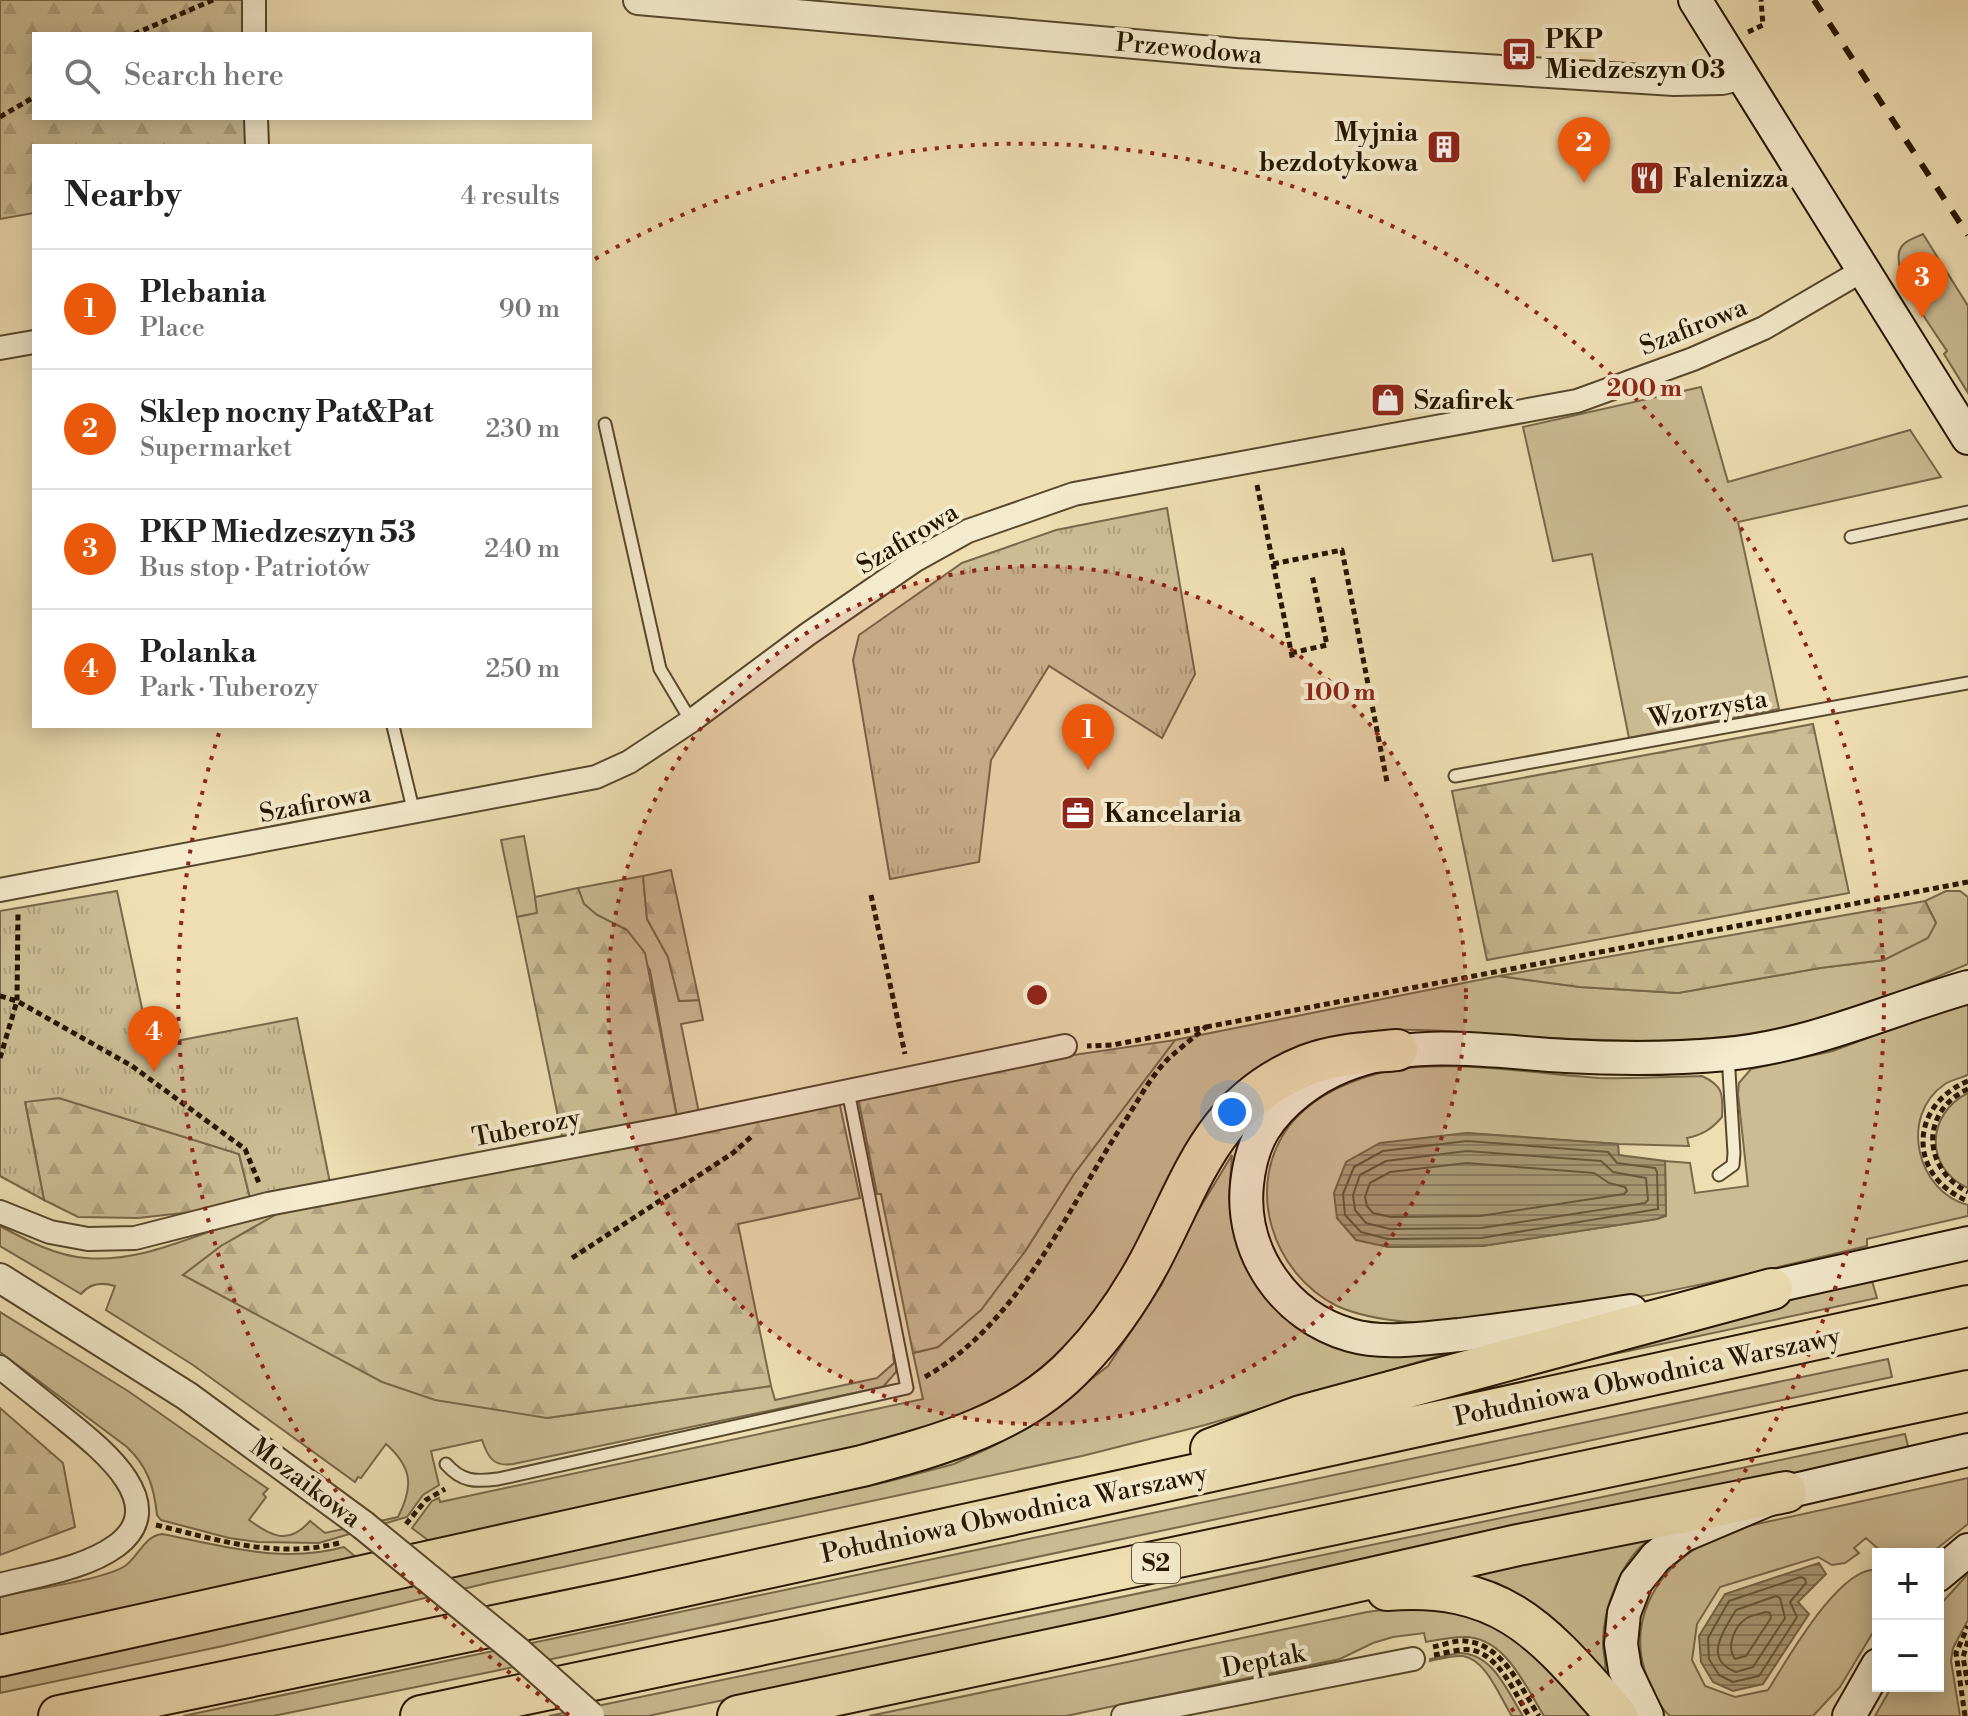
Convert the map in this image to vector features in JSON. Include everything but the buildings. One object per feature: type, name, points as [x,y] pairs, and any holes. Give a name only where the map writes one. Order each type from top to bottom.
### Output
[{"type":"highway","points":[[0,1656],[862,1466],[926,1449],[987,1427],[1032,1401],[1077,1364],[1110,1325],[1148,1266],[1205,1149],[1233,1113],[1268,1084],[1308,1064],[1343,1056],[1397,1050]]},
{"type":"highway","points":[[1063,1502],[1301,1416],[1772,1289]]},
{"type":"highway","name":"Południowa Obwodnica Warszawy","points":[[59,1716],[629,1598],[1968,1306]]},
{"type":"highway","name":"S2","points":[[421,1716],[1968,1391]]},
{"type":"highway","points":[[738,1716],[1518,1545],[1786,1492]]},
{"type":"highway","points":[[1283,1598],[1398,1589],[1472,1597],[1498,1605],[1540,1632],[1617,1716]]},
{"type":"main road","points":[[1695,0],[1968,438]]},
{"type":"main road","points":[[1930,998],[1968,978]]},
{"type":"main road","points":[[1968,987],[1787,1045],[1728,1054],[1652,1058],[1397,1050],[1347,1064],[1314,1079],[1264,1129],[1250,1163],[1245,1205],[1252,1241],[1271,1278],[1284,1295],[1313,1320],[1352,1336],[1395,1340],[1528,1327],[1772,1289],[1968,1243]]},
{"type":"main road","points":[[1647,1716],[1625,1670],[1621,1644],[1624,1613],[1636,1582],[1656,1557],[1682,1536],[1786,1492],[1968,1450]]},
{"type":"main road","points":[[1944,1570],[1968,1550]]},
{"type":"main road","points":[[1849,1716],[1872,1676]]},
{"type":"street","points":[[254,0],[254,32]]},
{"type":"street","name":"Przewodowa","points":[[638,0],[869,10],[1236,53],[1692,82],[1740,76]]},
{"type":"street","points":[[256,120],[257,144]]},
{"type":"street","name":"Szafirowa","points":[[9,888],[596,777],[629,762],[691,721],[901,570],[968,531],[1074,494],[1577,401],[1693,359],[1764,328],[1865,269]]},
{"type":"street","points":[[0,348],[32,342]]},
{"type":"street","name":"Tuberozy","points":[[0,1212],[50,1232],[88,1239],[135,1238],[268,1204],[1065,1046]]},
{"type":"street","name":"Mozaikowa","points":[[0,1278],[73,1321],[187,1396],[357,1532],[516,1650],[590,1716]]},
{"type":"street","points":[[0,1367],[107,1454],[132,1488],[136,1520],[130,1533],[116,1547],[86,1561],[0,1585]]},
{"type":"street","name":"Deptak","points":[[1123,1716],[1413,1659]]},
{"type":"lane","points":[[605,424],[660,669],[691,721]]},
{"type":"lane","points":[[1851,537],[1968,512]]},
{"type":"lane","name":"Wzorzysta","points":[[1455,776],[1968,683]]},
{"type":"lane","points":[[393,728],[414,813]]},
{"type":"lane","points":[[1719,1175],[1733,1165],[1734,1153],[1728,1054]]},
{"type":"lane","points":[[446,1464],[463,1479],[476,1482],[498,1479],[907,1388],[848,1091]]},
{"type":"lane","points":[[111,1716],[169,1693]]},
{"type":"path","points":[[139,32],[213,0]]},
{"type":"path","points":[[1748,32],[1763,25],[1761,0]]},
{"type":"path","points":[[0,117],[32,98]]},
{"type":"path","points":[[1265,524],[1293,661]]},
{"type":"path","points":[[1273,564],[1342,550],[1387,782]]},
{"type":"path","points":[[1291,653],[1327,645],[1312,575]]},
{"type":"path","points":[[1065,1046],[1112,1045],[1968,882]]},
{"type":"path","points":[[0,1058],[17,1001],[9,888]]},
{"type":"path","points":[[871,895],[910,1079]]},
{"type":"path","points":[[0,996],[17,1001],[132,1066],[245,1149],[268,1204]]},
{"type":"path","points":[[907,1388],[951,1362],[1011,1300],[1148,1086],[1167,1061],[1206,1027]]},
{"type":"path","points":[[1968,1081],[1941,1096],[1926,1122],[1923,1139],[1930,1170],[1939,1183],[1968,1201]]},
{"type":"path","points":[[1968,1089],[1957,1094],[1942,1110],[1932,1143],[1940,1169],[1949,1180],[1968,1192]]},
{"type":"path","points":[[572,1258],[733,1153],[787,1103]]},
{"type":"path","points":[[397,1528],[409,1523],[426,1500],[436,1493],[476,1482]]},
{"type":"path","points":[[136,1520],[238,1545],[290,1551],[357,1532]]},
{"type":"path","points":[[1965,1716],[1956,1653],[1968,1626]]},
{"type":"path","points":[[1413,1659],[1431,1648],[1462,1641],[1488,1647],[1502,1659],[1539,1716]]},
{"type":"path","points":[[1968,1641],[1963,1657],[1968,1685]]},
{"type":"path","points":[[1413,1659],[1464,1650],[1486,1656],[1496,1665],[1529,1716]]},
{"type":"green space","points":[[0,0],[243,0],[244,32],[32,32],[32,120],[247,120],[248,144],[32,144],[32,213],[0,219]]},
{"type":"green space","points":[[1923,234],[1968,306],[1968,393],[1900,269],[1902,246]]},
{"type":"green space","points":[[1701,387],[1728,482],[1910,430],[1941,477],[1738,522],[1779,709],[1629,738],[1592,554],[1553,561],[1523,427]]},
{"type":"green space","points":[[1167,508],[1195,674],[1162,738],[1049,666],[991,760],[979,862],[890,879],[853,660],[859,635],[962,563],[1056,530]]},
{"type":"green space","points":[[1813,724],[1849,893],[1487,960],[1452,791]]},
{"type":"green space","points":[[524,836],[538,913],[517,917],[501,840]]},
{"type":"green space","points":[[671,870],[699,1000],[679,1001],[668,957],[647,919],[643,876]]},
{"type":"green space","points":[[643,876],[647,919],[668,957],[679,1001],[699,1000],[703,1020],[681,1024],[699,1113],[677,1117],[650,970],[627,930],[597,915],[584,904],[578,888]]},
{"type":"green space","points":[[578,888],[584,904],[597,915],[627,930],[645,953],[677,1117],[563,1141],[517,917],[537,913],[535,897]]},
{"type":"green space","points":[[117,891],[150,1046],[297,1018],[331,1188],[251,1202],[239,1154],[59,1098],[25,1102],[44,1200],[0,1176],[0,911]]},
{"type":"green space","points":[[1946,891],[1960,891],[1968,897],[1968,964],[1874,1001],[1810,1021],[1745,1034],[1666,1040],[1390,1030],[1321,1040],[1289,1052],[1259,1071],[1113,1288],[1079,1332],[1015,1387],[962,1415],[868,1446],[429,1541],[412,1528],[432,1501],[439,1498],[440,1502],[923,1399],[913,1353],[938,1347],[981,1309],[1026,1250],[1074,1174],[1175,1040],[1499,976],[1580,987],[1678,993],[1884,960],[1936,923],[1925,901]]},
{"type":"green space","points":[[1925,901],[1936,923],[1928,938],[1884,960],[1678,993],[1580,987],[1499,976]]},
{"type":"green space","points":[[1968,1000],[1968,1075],[1945,1084],[1930,1098],[1918,1133],[1926,1169],[1936,1185],[1950,1197],[1968,1205],[1968,1216],[1867,1239],[1867,1246],[1693,1286],[1605,1303],[1435,1323],[1381,1318],[1337,1306],[1314,1291],[1296,1273],[1281,1251],[1272,1226],[1267,1201],[1268,1175],[1275,1150],[1289,1126],[1317,1100],[1340,1087],[1376,1074],[1427,1066],[1456,1066],[1599,1078],[1702,1076],[1721,1092],[1722,1117],[1706,1131],[1687,1138],[1689,1146],[1466,1133],[1388,1247],[1482,1246],[1666,1216],[1665,1161],[1690,1163],[1695,1193],[1748,1186],[1738,1094],[1739,1083],[1751,1069],[1833,1051]]},
{"type":"green space","points":[[1175,1040],[1074,1174],[1026,1250],[981,1310],[938,1347],[913,1353],[858,1097],[1060,1057]]},
{"type":"green space","points":[[1968,1093],[1968,1188],[1944,1168],[1936,1141],[1944,1114],[1954,1102]]},
{"type":"green space","points":[[59,1098],[239,1154],[251,1202],[138,1218],[78,1217],[44,1200],[25,1101]]},
{"type":"green space","points":[[839,1101],[860,1198],[738,1224],[771,1386],[547,1418],[435,1400],[382,1382],[183,1275],[221,1246],[277,1214]]},
{"type":"green space","points":[[1232,1155],[1231,1222],[1262,1293],[1292,1320],[1383,1352],[1449,1353],[1205,1425],[1082,1456],[488,1583],[223,1646],[0,1693],[0,1674],[886,1482],[954,1464],[1029,1427],[1108,1366],[1162,1284],[1183,1236]]},
{"type":"green space","points":[[277,1214],[221,1246],[183,1275],[547,1418],[771,1386],[775,1400],[877,1378],[894,1363],[893,1355],[897,1355],[896,1372],[883,1387],[513,1464],[493,1460],[482,1440],[431,1451],[439,1485],[423,1495],[407,1517],[319,1543],[229,1538],[161,1520],[157,1515],[149,1478],[127,1447],[0,1352],[0,1312],[128,1391],[268,1489],[263,1494],[266,1497],[249,1520],[273,1534],[294,1534],[310,1521],[325,1533],[398,1517],[407,1496],[408,1478],[401,1461],[386,1444],[355,1482],[193,1365],[106,1310],[115,1286],[96,1284],[81,1294],[0,1246],[0,1226],[52,1251],[103,1259],[153,1251],[217,1229]]},
{"type":"green space","points":[[1872,1281],[1877,1298],[1436,1392],[1651,1332]]},
{"type":"green space","points":[[1888,1359],[1892,1377],[495,1671],[273,1716],[183,1716]]},
{"type":"green space","points":[[0,1408],[63,1463],[75,1527],[0,1555]]},
{"type":"green space","points":[[1905,1434],[1909,1450],[648,1716],[549,1716]]},
{"type":"green space","points":[[1968,1478],[1968,1524],[1938,1548],[1877,1548],[1866,1538],[1854,1548],[1859,1553],[1845,1563],[1832,1565],[1818,1557],[1720,1587],[1697,1624],[1692,1660],[1705,1686],[1735,1697],[1768,1690],[1831,1598],[1847,1582],[1863,1572],[1872,1571],[1872,1634],[1840,1687],[1813,1716],[1670,1716],[1651,1688],[1644,1668],[1641,1634],[1648,1602],[1666,1574],[1692,1551],[1748,1526]]},
{"type":"green space","points":[[162,1534],[275,1554],[321,1552],[344,1547],[357,1558],[0,1636],[0,1596],[115,1571],[130,1562],[151,1538]]},
{"type":"green space","points":[[1650,1536],[1630,1559],[1610,1600],[1603,1643],[1605,1675],[1471,1579],[1470,1573]]},
{"type":"green space","points":[[1968,1574],[1968,1620],[1953,1648],[1951,1661],[1960,1716],[1875,1716],[1889,1692],[1944,1692],[1944,1600]]},
{"type":"green space","points":[[1404,1607],[1437,1609],[1490,1625],[1534,1654],[1597,1716],[1544,1716],[1512,1665],[1491,1645],[1463,1637],[1426,1642],[1424,1633],[1373,1643],[1340,1659],[1066,1716],[869,1716],[1367,1612]]},
{"type":"green space","points":[[1459,1653],[1481,1659],[1490,1666],[1523,1716],[1512,1716],[1486,1672],[1472,1659],[1459,1656],[1430,1661]]},
{"type":"water","points":[[1466,1133],[1618,1144],[1619,1155],[1665,1161],[1666,1215],[1657,1219],[1482,1246],[1388,1247],[1356,1240],[1337,1218],[1334,1193],[1346,1162],[1380,1143]]},
{"type":"water","points":[[1819,1563],[1826,1574],[1798,1602],[1809,1614],[1763,1684],[1733,1691],[1713,1682],[1701,1662],[1699,1636],[1725,1594]]},
{"type":"railway","points":[[1814,0],[1968,235]]},
{"type":"place","name":"PKP Miedzeszyn 03","points":[[1519,54]]},
{"type":"place","name":"Myjnia bezdotykowa","points":[[1444,147]]},
{"type":"place","name":"Falenizza","points":[[1647,178]]},
{"type":"place","name":"Sklep nocny Pat&Pat","points":[[1584,183]]},
{"type":"place","name":"PKP Miedzeszyn 53","points":[[1922,318]]},
{"type":"place","name":"Szafirek","points":[[1388,400]]},
{"type":"place","name":"Plebania","points":[[1088,770]]},
{"type":"place","name":"Kancelaria","points":[[1078,813]]},
{"type":"place","name":"Polanka","points":[[154,1072]]}]
